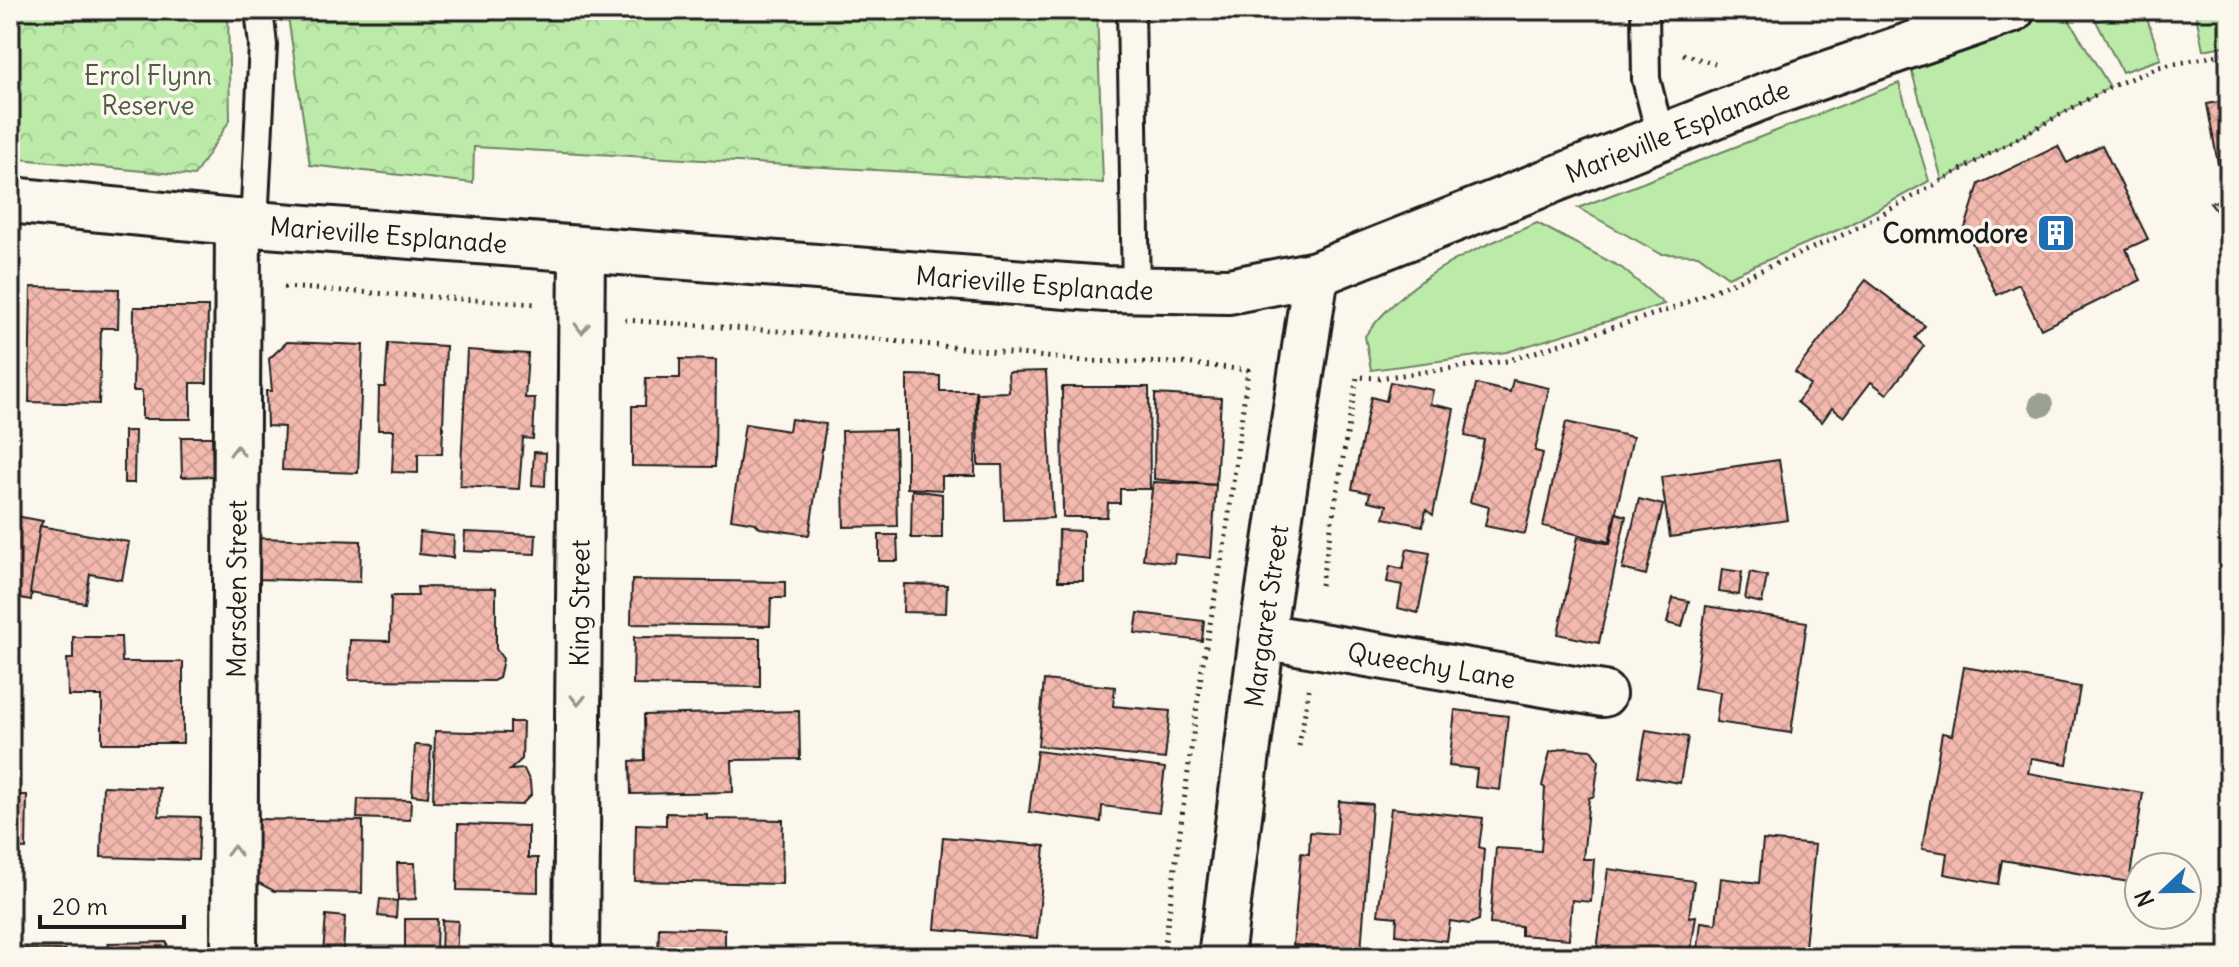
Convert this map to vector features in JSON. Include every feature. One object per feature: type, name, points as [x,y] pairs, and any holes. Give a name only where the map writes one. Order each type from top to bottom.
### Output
[{"type":"street","name":"Marieville Esplanade","points":[[10,200],[582,250],[1136,291],[1229,291],[1316,274],[1772,93],[2012,10]]},
{"type":"street","name":"Marsden Street","points":[[234,957],[246,223]]},
{"type":"street","name":"King Street","points":[[576,957],[582,250]]},
{"type":"street","name":"Margaret Street","points":[[1221,957],[1262,636],[1316,274]]},
{"type":"street","name":"Queechy Lane","points":[[1262,636],[1603,694]]},
{"type":"lane","points":[[246,223],[263,45],[259,10]]},
{"type":"lane","points":[[1131,10],[1136,291]]},
{"type":"lane","points":[[1645,10],[1646,79],[1661,138]]},
{"type":"path","points":[[1320,586],[1357,377],[1379,378],[1507,361],[1674,308],[1849,232],[2110,87],[2159,67],[2229,53]]},
{"type":"path","points":[[274,284],[284,288],[582,308],[634,322],[857,337],[1084,361],[1183,363],[1248,370],[1226,536],[1202,668],[1163,957]]},
{"type":"green space","name":"Errol Flynn Reserve","points":[[10,10],[228,10],[230,120],[194,176],[10,158]]},
{"type":"green space","points":[[287,10],[1097,10],[1103,183],[474,147],[473,183],[310,165]]},
{"type":"green space","points":[[2012,10],[2063,10],[2110,87],[1942,180],[1905,47]]},
{"type":"green space","points":[[2144,10],[2161,59],[2122,72],[2096,21]]},
{"type":"green space","points":[[2195,10],[2229,10],[2229,45],[2203,50]]},
{"type":"green space","points":[[1899,83],[1929,181],[1847,226],[1728,277],[1698,255],[1661,254],[1578,208]]},
{"type":"green space","points":[[1537,223],[1622,268],[1664,304],[1507,352],[1371,370],[1365,336],[1402,296],[1465,255]]},
{"type":"building","points":[[2229,100],[2229,162],[2218,164],[2207,104]]},
{"type":"building","name":"Commodore","points":[[2102,145],[2148,239],[2126,249],[2141,280],[2041,329],[2019,284],[1997,295],[1965,228],[1979,184],[2058,146],[2067,163]]},
{"type":"building","points":[[2229,197],[2229,227],[2210,203]]},
{"type":"building","points":[[1866,280],[1925,326],[1915,338],[1924,346],[1887,394],[1871,382],[1844,417],[1832,408],[1822,422],[1797,402],[1810,385],[1795,372]]},
{"type":"building","points":[[31,287],[119,289],[118,328],[101,328],[99,404],[29,402]]},
{"type":"building","points":[[134,307],[208,307],[207,383],[191,383],[191,419],[142,419],[142,391],[133,391]]},
{"type":"building","points":[[287,342],[363,345],[358,473],[282,470],[284,427],[267,426],[266,391],[272,391],[269,359]]},
{"type":"building","points":[[388,343],[446,346],[442,454],[418,454],[418,473],[392,472],[394,430],[378,430],[379,387],[385,387]]},
{"type":"building","points":[[467,350],[528,354],[525,398],[535,398],[533,439],[523,438],[519,489],[460,486]]},
{"type":"building","points":[[680,359],[716,360],[715,467],[632,466],[632,406],[645,406],[646,378],[680,378]]},
{"type":"building","points":[[1046,371],[1053,518],[1004,520],[1002,465],[978,465],[977,393],[1009,392],[1008,372]]},
{"type":"building","points":[[907,375],[940,376],[940,391],[976,391],[975,476],[942,476],[942,490],[907,488]]},
{"type":"building","points":[[1513,380],[1549,388],[1535,451],[1543,453],[1525,534],[1485,526],[1489,507],[1470,502],[1484,440],[1465,436],[1476,384],[1510,392]]},
{"type":"building","points":[[1390,382],[1433,390],[1430,404],[1454,409],[1433,515],[1426,510],[1423,526],[1384,518],[1387,505],[1368,501],[1370,493],[1352,489],[1371,397],[1386,401]]},
{"type":"building","points":[[1062,387],[1149,387],[1150,489],[1120,489],[1120,503],[1108,503],[1107,517],[1063,517]]},
{"type":"building","points":[[1155,394],[1221,398],[1216,485],[1154,479]]},
{"type":"building","points":[[791,419],[826,424],[809,535],[760,528],[755,523],[731,519],[745,424],[789,431]]},
{"type":"building","points":[[1566,422],[1633,437],[1609,542],[1543,526]]},
{"type":"building","points":[[895,430],[897,526],[844,527],[842,431]]},
{"type":"building","points":[[124,431],[135,431],[134,483],[124,483]]},
{"type":"building","points":[[181,437],[212,437],[213,476],[182,477]]},
{"type":"building","points":[[534,452],[546,453],[545,486],[532,485]]},
{"type":"building","points":[[1779,460],[1788,520],[1670,537],[1661,477]]},
{"type":"building","points":[[1153,482],[1216,485],[1211,558],[1175,554],[1174,563],[1143,559]]},
{"type":"building","points":[[912,490],[942,494],[942,538],[911,538]]},
{"type":"building","points":[[1639,499],[1663,505],[1646,575],[1622,569]]},
{"type":"building","points":[[1616,513],[1626,516],[1599,643],[1558,634],[1578,537],[1610,544]]},
{"type":"building","points":[[10,515],[43,521],[31,600],[10,596]]},
{"type":"building","points":[[40,526],[129,542],[122,580],[90,574],[85,603],[30,593]]},
{"type":"building","points":[[1059,530],[1083,531],[1083,581],[1058,581]]},
{"type":"building","points":[[420,532],[454,536],[453,558],[419,554]]},
{"type":"building","points":[[465,532],[536,535],[535,554],[464,551]]},
{"type":"building","points":[[879,535],[897,535],[898,561],[879,561]]},
{"type":"building","points":[[256,538],[361,541],[360,582],[256,579]]},
{"type":"building","points":[[1407,549],[1430,553],[1418,613],[1398,608],[1402,585],[1387,582],[1390,566],[1403,569]]},
{"type":"building","points":[[1722,569],[1742,572],[1739,595],[1719,592]]},
{"type":"building","points":[[1750,572],[1767,576],[1762,603],[1745,599]]},
{"type":"building","points":[[632,580],[785,582],[785,598],[771,598],[770,626],[631,624]]},
{"type":"building","points":[[904,584],[947,585],[946,613],[903,612]]},
{"type":"building","points":[[417,587],[496,588],[496,649],[503,659],[499,678],[493,681],[349,680],[350,640],[390,641],[391,596],[418,596]]},
{"type":"building","points":[[1673,598],[1689,601],[1682,627],[1667,623]]},
{"type":"building","points":[[1706,606],[1807,622],[1791,733],[1716,722],[1720,692],[1694,688]]},
{"type":"building","points":[[1138,613],[1204,621],[1202,641],[1135,633]]},
{"type":"building","points":[[73,637],[121,637],[122,662],[183,662],[183,743],[102,743],[102,696],[68,696],[67,659],[73,659]]},
{"type":"building","points":[[634,637],[760,638],[760,687],[633,685]]},
{"type":"building","points":[[1964,667],[2080,687],[2067,764],[2031,758],[2028,773],[2143,793],[2134,851],[2123,851],[2123,881],[2002,860],[1998,884],[1944,874],[1947,853],[1922,849],[1942,733],[1952,735]]},
{"type":"building","points":[[1044,680],[1115,687],[1113,706],[1170,711],[1165,759],[1038,746]]},
{"type":"building","points":[[1455,710],[1508,716],[1500,790],[1475,787],[1477,769],[1449,766]]},
{"type":"building","points":[[799,711],[800,759],[732,760],[733,792],[631,794],[630,761],[645,760],[644,715]]},
{"type":"building","points":[[510,722],[523,722],[522,759],[510,770],[524,769],[530,782],[531,795],[521,805],[433,802],[435,731],[510,733]]},
{"type":"building","points":[[1646,730],[1688,737],[1680,783],[1638,776]]},
{"type":"building","points":[[415,745],[431,746],[428,797],[412,795]]},
{"type":"building","points":[[1565,748],[1591,750],[1599,761],[1594,796],[1589,798],[1583,859],[1594,859],[1591,902],[1572,900],[1569,939],[1521,935],[1521,926],[1490,924],[1496,848],[1541,851],[1545,788],[1542,786],[1550,752]]},
{"type":"building","points":[[1037,751],[1165,768],[1159,813],[1102,806],[1101,822],[1029,812]]},
{"type":"building","points":[[103,786],[160,788],[159,816],[200,817],[198,860],[101,857]]},
{"type":"building","points":[[10,795],[27,795],[26,849],[10,848]]},
{"type":"building","points":[[358,799],[411,800],[410,820],[357,818]]},
{"type":"building","points":[[1339,801],[1372,804],[1361,951],[1293,945],[1301,853],[1309,854],[1310,832],[1337,834]]},
{"type":"building","points":[[1391,808],[1483,818],[1479,847],[1484,849],[1479,920],[1469,924],[1450,921],[1447,941],[1396,935],[1397,917],[1378,915]]},
{"type":"building","points":[[666,813],[707,814],[707,819],[783,820],[782,884],[635,881],[636,824],[666,825]]},
{"type":"building","points":[[256,819],[363,821],[362,893],[274,891],[255,881]]},
{"type":"building","points":[[458,824],[528,826],[528,858],[538,858],[538,892],[457,890]]},
{"type":"building","points":[[943,837],[1045,846],[1037,938],[935,929]]},
{"type":"building","points":[[1763,840],[1815,845],[1804,957],[1697,957],[1701,922],[1716,924],[1721,878],[1759,883]]},
{"type":"building","points":[[397,863],[415,863],[416,899],[398,900]]},
{"type":"building","points":[[1608,869],[1694,881],[1689,917],[1696,916],[1690,957],[1596,957]]},
{"type":"building","points":[[380,899],[397,901],[396,918],[378,916]]},
{"type":"building","points":[[326,915],[345,917],[343,954],[323,953]]},
{"type":"building","points":[[405,919],[437,919],[436,950],[405,950]]},
{"type":"building","points":[[442,920],[458,921],[456,957],[441,957]]},
{"type":"building","points":[[659,927],[725,929],[725,957],[658,957]]},
{"type":"building","points":[[167,942],[168,957],[109,957],[108,943]]},
{"type":"building","points":[[16,949],[65,950],[65,957],[16,957]]},
{"type":"place","name":"Commodore","points":[[2056,233]]}]
